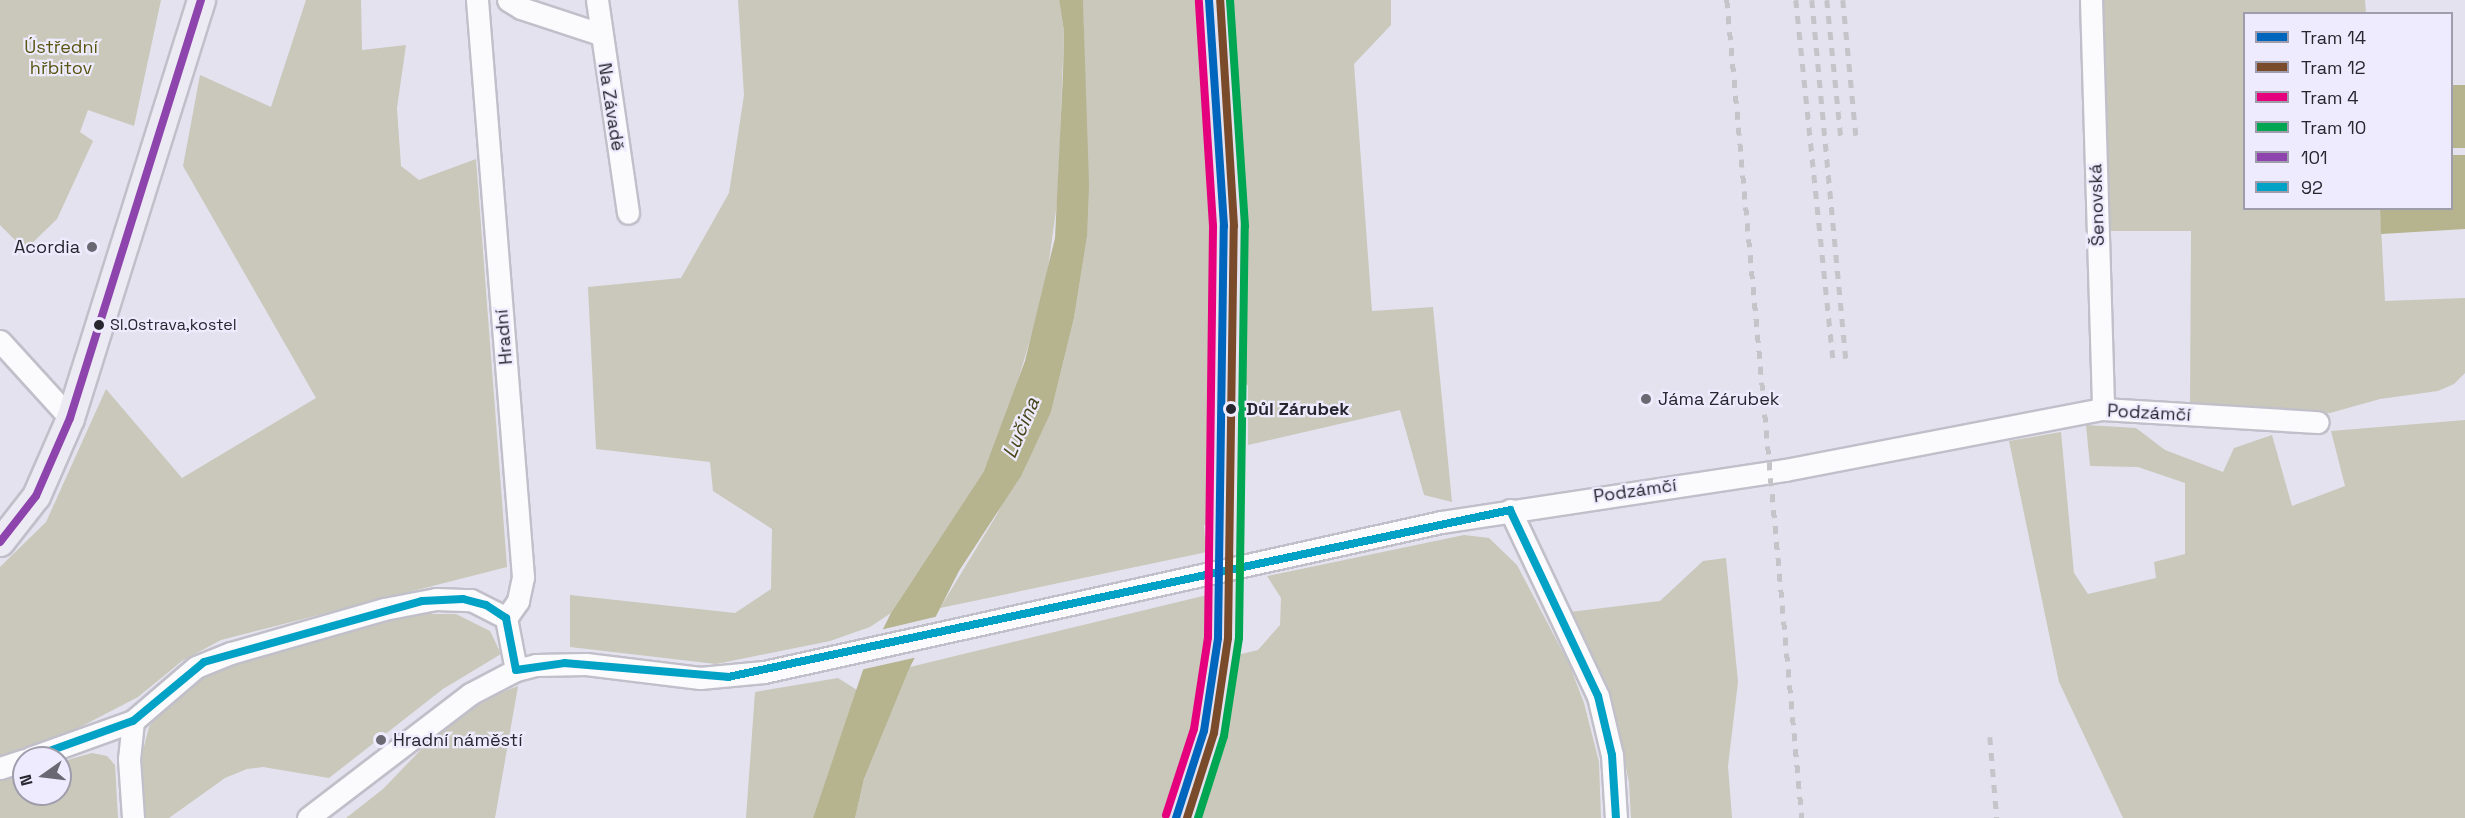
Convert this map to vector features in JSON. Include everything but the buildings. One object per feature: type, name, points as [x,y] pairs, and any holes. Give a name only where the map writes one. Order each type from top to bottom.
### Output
[{"type":"main road","points":[[0,542],[36,496],[70,418],[201,0]]},
{"type":"street","name":"Hradní","points":[[477,0],[523,577],[518,601],[506,618]]},
{"type":"street","points":[[508,0],[521,8],[600,34]]},
{"type":"street","name":"Na Závadě","points":[[597,0],[600,34],[628,213]]},
{"type":"street","name":"Šenovská","points":[[2091,0],[2103,410]]},
{"type":"street","points":[[0,341],[70,418]]},
{"type":"street","name":"Podzámčí","points":[[516,670],[565,663],[714,678],[834,657],[1510,510],[1785,470],[2103,410],[2318,422]]},
{"type":"street","points":[[1510,510],[1600,703],[1612,755],[1616,818]]},
{"type":"street","points":[[63,746],[133,721],[204,662],[384,609],[436,599],[463,599],[486,605],[506,618],[516,670],[470,694],[308,818]]},
{"type":"street","points":[[133,721],[129,759],[133,818]]},
{"type":"green space","name":"Ústřední hřbitov","points":[[0,0],[161,0],[134,126],[88,110],[80,132],[93,141],[57,219],[25,250],[0,225]]},
{"type":"green space","points":[[306,0],[361,0],[362,50],[406,45],[397,108],[401,166],[419,180],[476,159],[507,567],[221,640],[182,661],[138,697],[63,736],[34,746],[12,746],[12,754],[0,758],[0,567],[46,522],[106,389],[182,478],[316,398],[183,166],[200,75],[271,107]]},
{"type":"green space","points":[[738,0],[1059,0],[1064,31],[1058,196],[1045,290],[1007,417],[984,471],[891,613],[870,627],[830,641],[716,664],[570,647],[570,595],[735,613],[771,589],[772,529],[713,491],[710,462],[596,449],[588,287],[681,278],[729,193],[744,95]]},
{"type":"green space","points":[[1083,0],[1198,0],[1208,107],[1212,259],[1211,525],[1204,525],[1205,537],[1211,537],[1211,543],[1207,552],[940,608],[996,516],[1051,412],[1074,318],[1087,237]]},
{"type":"green space","points":[[1229,0],[1391,0],[1391,25],[1354,64],[1372,311],[1433,307],[1452,502],[1424,495],[1400,410],[1248,445],[1248,385],[1240,384],[1241,170]]},
{"type":"green space","points":[[2098,0],[2365,0],[2366,12],[2243,12],[2243,210],[2380,210],[2385,301],[2465,298],[2465,373],[2454,384],[2438,391],[2380,399],[2330,413],[2190,406],[2191,231],[2105,231]]},
{"type":"green space","points":[[2465,420],[2465,818],[2123,818],[2059,682],[2009,441],[2061,432],[2074,573],[2088,594],[2156,578],[2154,562],[2185,554],[2185,483],[2138,467],[2090,466],[2086,425],[2136,428],[2165,450],[2223,472],[2234,448],[2272,435],[2292,506],[2345,486],[2331,431]]},
{"type":"green space","points":[[1464,535],[1489,538],[1517,565],[1569,664],[1584,703],[1599,762],[1601,818],[1198,818],[1226,729],[1237,655],[1258,650],[1280,625],[1281,598],[1267,576]]},
{"type":"green space","points":[[1726,558],[1738,682],[1728,766],[1732,818],[1631,818],[1629,782],[1610,691],[1570,612],[1660,601],[1703,561]]},
{"type":"green space","points":[[1207,595],[1203,671],[1194,721],[1163,818],[855,818],[864,779],[910,667]]},
{"type":"green space","points":[[430,611],[432,614],[456,614],[490,631],[501,654],[443,689],[329,778],[263,767],[247,769],[225,778],[169,818],[144,818],[142,754],[149,727],[169,697],[188,681],[226,664]]},
{"type":"green space","points":[[838,678],[857,690],[813,818],[746,818],[755,692]]},
{"type":"green space","points":[[518,686],[495,818],[346,818],[383,789],[438,732],[490,697]]},
{"type":"green space","points":[[92,753],[107,756],[115,765],[118,818],[0,818],[0,781],[12,777],[12,806],[72,806],[72,759]]},
{"type":"water","name":"Lučina","points":[[1059,0],[1083,0],[1089,185],[1087,237],[1074,318],[1051,412],[1021,476],[959,571],[910,667],[864,779],[855,818],[813,818],[864,667],[891,613],[984,471],[1025,361],[1055,238],[1064,31]]},
{"type":"water","points":[[2453,85],[2465,85],[2465,148],[2453,148]]},
{"type":"water","points":[[2453,155],[2465,155],[2465,229],[2381,234],[2380,210],[2453,210]]},
{"type":"pier","points":[[939,616],[918,657],[860,670],[880,630]]},
{"type":"railway","points":[[1727,0],[1802,818]]},
{"type":"railway","points":[[1796,0],[1833,358]]},
{"type":"railway","points":[[1812,0],[1846,358]]},
{"type":"railway","points":[[1827,0],[1841,137]]},
{"type":"railway","points":[[1843,0],[1856,135]]},
{"type":"railway","points":[[1990,737],[1997,818]]},
{"type":"tram line","name":"14","points":[[1176,818],[1204,731],[1218,638],[1224,226],[1209,0]]},
{"type":"tram line","name":"12","points":[[1187,818],[1214,733],[1228,638],[1234,226],[1220,0]]},
{"type":"tram line","name":"10","points":[[1198,818],[1224,736],[1239,638],[1245,226],[1230,0]]},
{"type":"tram line","name":"4","points":[[1166,815],[1194,729],[1208,637],[1213,226],[1199,1]]},
{"type":"transit line","name":"101","points":[[0,542],[36,496],[70,418],[201,0]]},
{"type":"transit line","name":"92","points":[[63,746],[133,721],[204,662],[422,601],[463,599],[486,605],[506,618],[516,670],[565,663],[728,677],[1510,510],[1598,696],[1612,755],[1616,818]]},
{"type":"place","name":"Acordia","points":[[92,247]]},
{"type":"place","name":"Sl.Ostrava,kostel","points":[[99,325]]},
{"type":"place","name":"Jáma Zárubek","points":[[1646,399]]},
{"type":"place","name":"Důl Zárubek","points":[[1231,409]]},
{"type":"place","name":"Hradní náměstí","points":[[381,740]]}]
